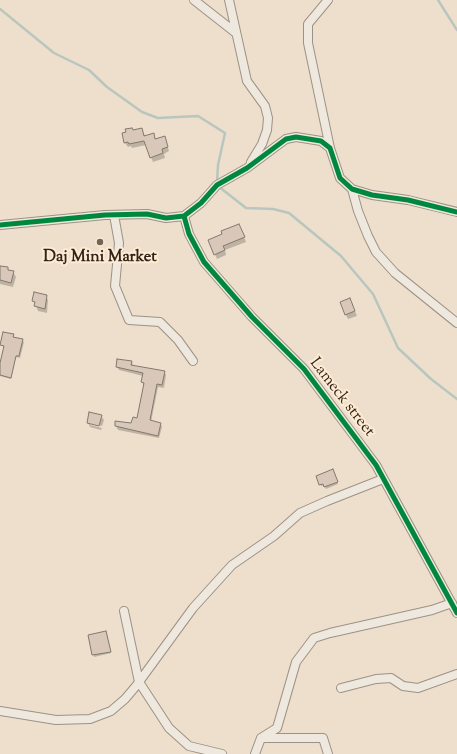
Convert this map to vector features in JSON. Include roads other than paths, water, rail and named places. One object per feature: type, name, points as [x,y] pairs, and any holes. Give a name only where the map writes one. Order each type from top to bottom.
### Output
[{"type":"street","points":[[194,0],[236,33]]},
{"type":"street","points":[[229,0],[247,81],[265,106],[268,118],[267,130],[262,144],[247,168]]},
{"type":"street","points":[[328,0],[308,24],[308,43],[330,148],[340,178],[352,188],[372,196],[408,200],[457,212]]},
{"type":"street","points":[[0,225],[114,215],[147,214],[166,218],[184,216],[201,203],[217,185],[247,168],[273,147],[286,139],[296,136],[321,141],[330,148]]},
{"type":"street","points":[[352,188],[358,211],[376,252],[396,273],[457,323]]},
{"type":"street","points":[[114,215],[119,243],[115,286],[129,320],[160,322],[178,340],[193,361]]},
{"type":"street","name":"Lameck street","points":[[184,216],[190,234],[204,262],[252,317],[304,370],[361,444],[383,479],[457,613]]},
{"type":"street","points":[[0,711],[56,720],[90,719],[111,711],[125,699],[193,608],[232,565],[268,541],[300,513],[327,500],[383,479]]},
{"type":"street","points":[[255,754],[260,738],[277,728],[296,662],[314,638],[345,629],[432,610],[452,603]]},
{"type":"street","points":[[124,611],[139,682],[169,728],[189,746],[222,754]]},
{"type":"street","points":[[341,688],[376,678],[391,678],[403,686],[418,688],[457,674]]},
{"type":"street","points":[[260,738],[323,738],[328,754]]},
{"type":"waterway","points":[[438,0],[457,30]]},
{"type":"waterway","points":[[0,9],[54,53],[89,70],[107,87],[142,112],[158,118],[198,116],[225,133],[218,165],[217,182]]},
{"type":"waterway","points":[[218,186],[246,208],[273,209],[289,213],[341,256],[373,294],[398,348],[431,379],[457,399]]},
{"type":"place","name":"Daj Mini Market","points":[[100,242]]}]
